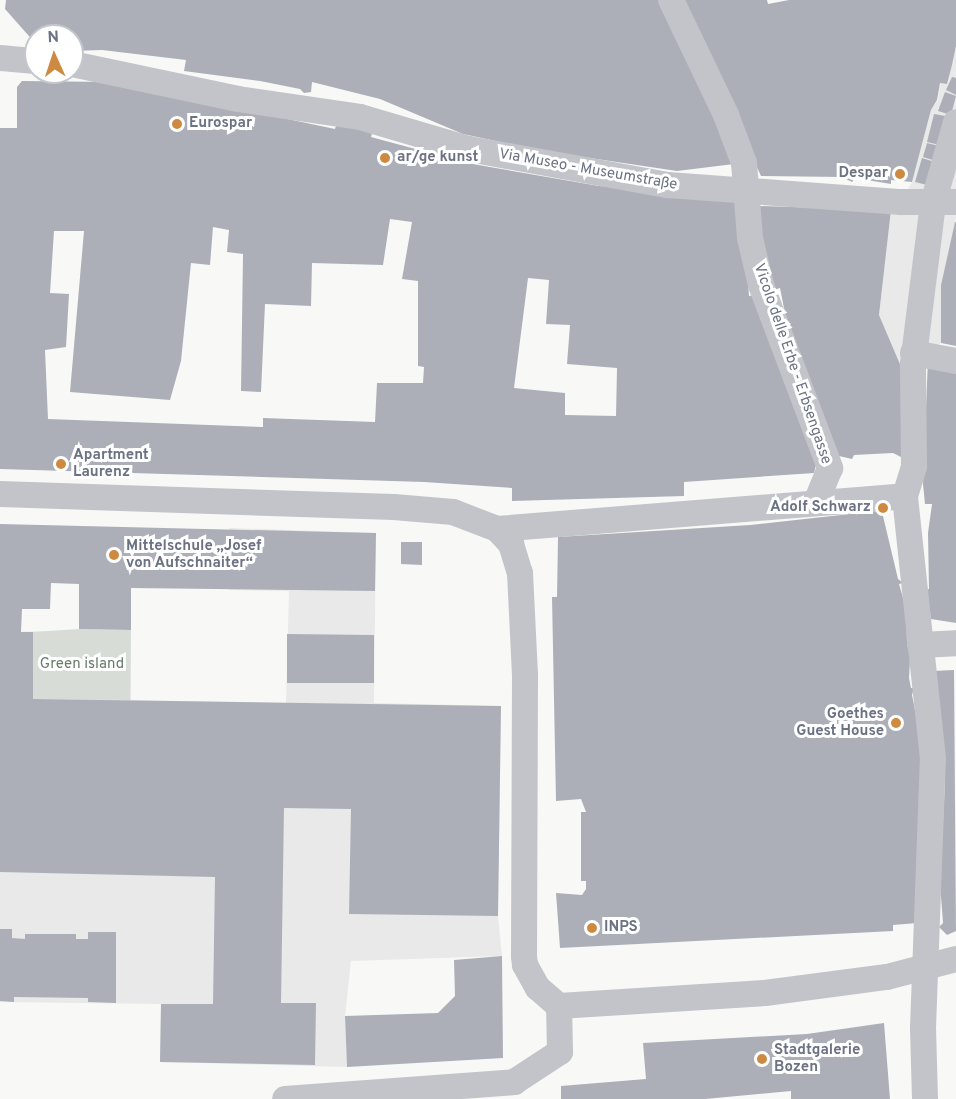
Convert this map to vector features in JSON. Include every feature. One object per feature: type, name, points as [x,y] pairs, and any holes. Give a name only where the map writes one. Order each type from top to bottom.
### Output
[{"type":"street","name":"Vicolo delle Erbe - Erbsengasse","points":[[671,0],[726,115],[744,163],[750,238],[761,285],[830,468],[817,501]]},
{"type":"street","points":[[0,58],[24,60]]},
{"type":"street","name":"Via Museo - Museumstraße","points":[[84,67],[238,99],[360,117],[469,149],[559,168],[668,185],[944,202]]},
{"type":"street","points":[[925,1099],[926,966],[933,759],[905,496],[914,466],[914,353],[944,202],[956,122]]},
{"type":"street","points":[[914,353],[956,361]]},
{"type":"street","points":[[0,494],[394,507],[453,512],[497,529],[511,544],[520,573],[525,676],[525,965],[538,988],[559,1006],[765,993],[886,977],[956,959]]},
{"type":"street","points":[[497,529],[817,501],[905,496]]},
{"type":"street","points":[[920,645],[956,643]]},
{"type":"street","points":[[285,1099],[514,1082],[560,1052],[559,1006]]},
{"type":"shaded area","points":[[956,46],[956,218],[941,285],[941,343],[913,364],[899,363],[879,315],[891,210],[901,202],[912,182],[931,110],[938,100],[940,83],[947,84]]},
{"type":"shaded area","points":[[229,528],[376,533],[374,703],[501,706],[498,916],[502,956],[351,961],[345,1016],[347,1067],[160,1062],[161,1004],[0,1002],[0,632],[131,630],[131,700],[286,703],[289,591],[229,590]]},
{"type":"green space","name":"Green island","points":[[79,629],[131,630],[130,700],[33,699],[33,632]]},
{"type":"building","points":[[6,0],[660,0],[692,60],[734,164],[677,171],[543,151],[463,134],[380,99],[312,82],[311,92],[304,93],[300,89],[260,81],[184,71],[186,60],[102,50],[84,51],[84,24],[24,24],[24,30],[5,9]]},
{"type":"building","points":[[680,0],[767,0],[768,4],[789,0],[956,0],[956,46],[952,65],[947,84],[940,83],[912,182],[891,180],[891,184],[855,178],[852,182],[842,177],[761,176]]},
{"type":"building","points":[[952,77],[956,78],[956,95],[946,90]]},
{"type":"building","points":[[22,81],[24,84],[111,82],[335,129],[338,119],[374,127],[371,137],[467,163],[599,186],[716,192],[742,198],[749,296],[761,294],[816,465],[814,473],[684,482],[684,496],[512,501],[512,488],[424,482],[0,469],[0,128],[17,128],[17,87]],"holes":[[[390,219],[412,222],[402,279],[418,281],[418,366],[424,367],[423,383],[377,383],[375,422],[263,418],[263,427],[48,419],[45,350],[66,347],[69,294],[50,293],[54,231],[84,231],[70,392],[170,400],[181,361],[191,263],[210,265],[213,227],[229,230],[227,252],[243,254],[241,391],[261,392],[265,304],[311,306],[312,263],[383,265]],[[528,278],[549,280],[546,324],[570,325],[567,364],[617,368],[616,416],[565,415],[565,393],[514,388]]]},
{"type":"building","points":[[945,92],[956,96],[951,115],[938,111]]},
{"type":"building","points":[[934,114],[951,117],[944,146],[927,142]]},
{"type":"building","points":[[927,143],[943,147],[939,162],[923,157]]},
{"type":"building","points":[[922,158],[941,164],[935,187],[915,182]]},
{"type":"building","points":[[759,206],[891,210],[879,315],[905,376],[901,457],[893,453],[854,455],[852,459],[839,456],[787,323],[780,288],[770,291],[767,287]]},
{"type":"building","points":[[955,222],[956,346],[941,343],[941,285]]},
{"type":"building","points":[[928,358],[956,366],[956,623],[931,619],[926,590],[929,589],[928,533],[932,504],[925,504],[923,484]]},
{"type":"building","points":[[877,511],[883,516],[898,579],[903,583],[899,584],[906,608],[907,641],[911,642],[909,678],[911,688],[914,688],[912,695],[921,740],[918,923],[893,925],[893,931],[560,948],[556,893],[582,895],[586,889],[586,881],[581,881],[581,812],[586,812],[581,799],[556,801],[552,597],[557,597],[558,537],[750,525]]},
{"type":"building","points":[[0,524],[376,533],[375,591],[131,588],[131,630],[79,629],[79,584],[51,583],[50,609],[22,609],[21,632],[33,632],[33,699],[501,706],[498,916],[349,914],[351,809],[284,808],[281,1003],[316,1003],[315,1065],[160,1062],[161,1004],[213,1004],[215,877],[0,872]]},
{"type":"building","points":[[401,542],[422,542],[422,565],[401,564]]},
{"type":"building","points":[[287,634],[374,635],[374,683],[287,683]]},
{"type":"building","points":[[954,670],[956,931],[947,935],[939,927],[943,923],[940,883],[945,781],[933,671]]},
{"type":"building","points":[[0,929],[12,929],[12,938],[25,939],[25,934],[76,934],[76,939],[88,939],[88,932],[116,932],[116,1003],[88,1002],[88,998],[14,997],[14,1002],[0,1001]]},
{"type":"building","points":[[502,956],[503,1058],[347,1067],[345,1016],[438,1013],[455,996],[454,960]]},
{"type":"building","points":[[884,1023],[890,1099],[791,1099],[791,1091],[705,1099],[561,1099],[561,1086],[646,1079],[643,1043],[807,1034]]},
{"type":"place","name":"Eurospar","points":[[177,124]]},
{"type":"place","name":"ar/ge kunst","points":[[385,158]]},
{"type":"place","name":"Despar","points":[[900,174]]},
{"type":"place","name":"Apartment Laurenz","points":[[61,464]]},
{"type":"place","name":"Adolf Schwarz","points":[[883,508]]},
{"type":"place","name":"Mittelschule „Josef von Aufschnaiter“","points":[[114,555]]},
{"type":"place","name":"Goethes Guest House","points":[[896,723]]},
{"type":"place","name":"INPS","points":[[592,928]]},
{"type":"place","name":"Stadtgalerie Bozen","points":[[762,1059]]}]
